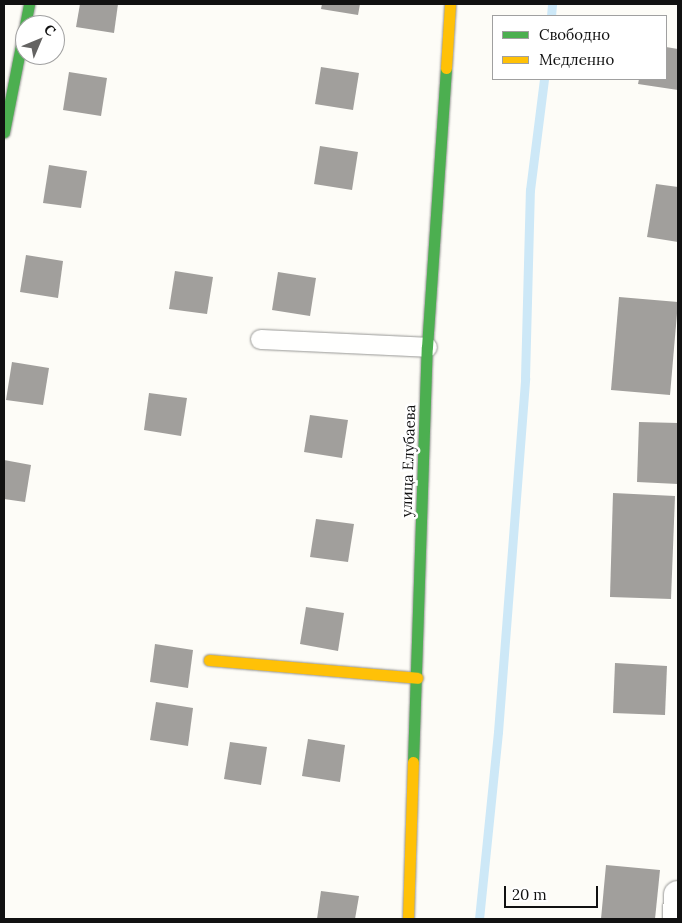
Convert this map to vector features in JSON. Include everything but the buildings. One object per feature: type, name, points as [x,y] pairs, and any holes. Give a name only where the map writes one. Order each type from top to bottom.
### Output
[{"type":"street","points":[[4,132],[29,4]]},
{"type":"street","name":"улица Елубаева","points":[[408,919],[427,347],[450,4]]},
{"type":"street","points":[[209,660],[417,678]]},
{"type":"street","points":[[677,919],[678,895]]},
{"type":"lane","points":[[260,339],[427,347]]},
{"type":"waterway","points":[[551,15],[552,4]]},
{"type":"waterway","points":[[479,919],[498,732],[525,378],[530,190],[544,80]]},
{"type":"traffic: fast","points":[[4,132],[29,4]]},
{"type":"traffic: fast","points":[[413,762],[427,347],[446,68]]},
{"type":"traffic: slow","points":[[446,68],[450,4]]},
{"type":"traffic: slow","points":[[209,660],[417,678]]},
{"type":"traffic: slow","points":[[408,919],[413,762]]}]
